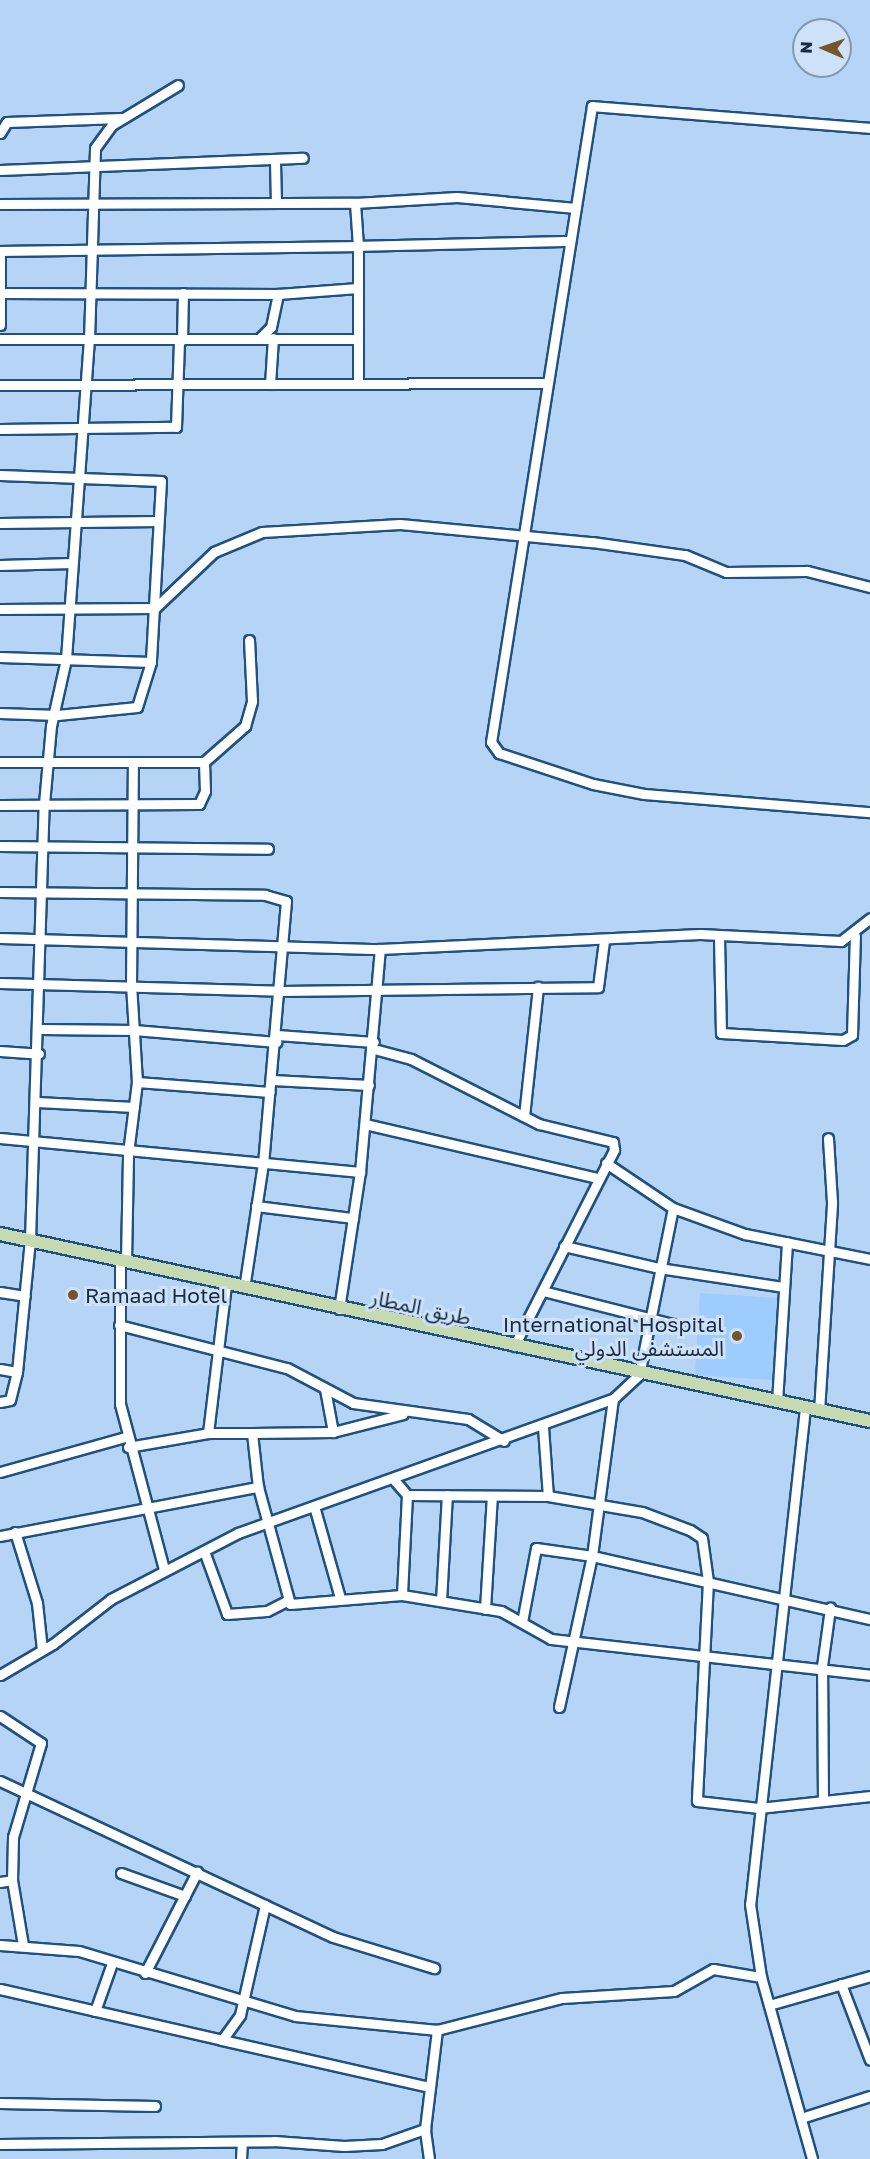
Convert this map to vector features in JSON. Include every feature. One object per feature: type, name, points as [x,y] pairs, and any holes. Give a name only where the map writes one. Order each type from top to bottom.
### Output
[{"type":"main road","name":"طريق المطار","points":[[0,1234],[639,1375],[870,1421]]},
{"type":"street","points":[[0,1402],[10,1400],[17,1372],[30,1240],[41,1029],[44,804],[47,763],[66,659],[80,432],[89,340],[94,250],[94,165],[97,140],[123,118],[178,85]]},
{"type":"street","points":[[870,128],[594,105],[506,622],[494,750],[592,784],[644,794],[870,812]]},
{"type":"street","points":[[0,133],[7,122],[123,118]]},
{"type":"street","points":[[0,170],[94,165],[276,162],[303,158]]},
{"type":"street","points":[[276,162],[276,203]]},
{"type":"street","points":[[0,204],[355,203],[457,197],[575,208]]},
{"type":"street","points":[[355,203],[358,246],[358,384]]},
{"type":"street","points":[[0,326],[0,251],[570,242]]},
{"type":"street","points":[[1,293],[278,294],[358,288]]},
{"type":"street","points":[[0,429],[80,432],[176,427],[183,293]]},
{"type":"street","points":[[259,339],[271,327],[278,294]]},
{"type":"street","points":[[270,384],[273,338]]},
{"type":"street","points":[[0,339],[357,339]]},
{"type":"street","points":[[0,385],[546,383]]},
{"type":"street","points":[[0,475],[160,478],[151,662],[142,700],[131,711],[57,715],[0,713]]},
{"type":"street","points":[[0,523],[75,520],[158,521]]},
{"type":"street","points":[[0,609],[155,608],[214,552],[270,530],[400,524],[522,534],[684,555],[726,572],[807,571],[870,587]]},
{"type":"street","points":[[0,565],[72,563]]},
{"type":"street","points":[[0,762],[204,762],[245,726],[252,693],[249,640]]},
{"type":"street","points":[[0,657],[151,662]]},
{"type":"street","points":[[133,762],[132,985],[137,1082],[128,1153],[118,1325],[125,1437],[144,1509],[164,1569]]},
{"type":"street","points":[[0,805],[203,802],[204,762]]},
{"type":"street","points":[[0,846],[268,849]]},
{"type":"street","points":[[0,892],[132,893],[280,898],[287,904],[281,991],[263,1163],[244,1288]]},
{"type":"street","points":[[0,938],[284,943],[380,949],[719,937],[842,941],[855,936],[870,918]]},
{"type":"street","points":[[719,937],[722,1033],[843,1040],[852,1035],[855,936]]},
{"type":"street","points":[[0,983],[380,992],[600,986],[604,941]]},
{"type":"street","points":[[339,1310],[360,1172],[380,992],[380,949]]},
{"type":"street","points":[[524,1116],[538,987]]},
{"type":"street","points":[[41,1029],[134,1030],[374,1046],[411,1059],[524,1116],[553,1128],[610,1139],[615,1150],[597,1178],[514,1346]]},
{"type":"street","points":[[0,1051],[39,1054]]},
{"type":"street","points":[[272,1080],[369,1085]]},
{"type":"street","points":[[137,1082],[270,1092]]},
{"type":"street","points":[[37,1102],[134,1107]]},
{"type":"street","points":[[365,1124],[597,1178]]},
{"type":"street","points":[[0,1138],[128,1153],[360,1172]]},
{"type":"street","points":[[819,1411],[827,1252],[832,1202],[828,1138]]},
{"type":"street","points":[[606,1163],[673,1208],[745,1234],[870,1259]]},
{"type":"street","points":[[256,1206],[353,1218]]},
{"type":"street","points":[[1,1671],[42,1650],[111,1599],[164,1569],[267,1521],[395,1481],[423,1465],[504,1441],[613,1399],[639,1375],[673,1208]]},
{"type":"street","points":[[777,1402],[787,1242]]},
{"type":"street","points":[[564,1246],[660,1268],[783,1287]]},
{"type":"street","points":[[208,1433],[226,1285]]},
{"type":"street","points":[[543,1291],[680,1326]]},
{"type":"street","points":[[0,1292],[25,1296]]},
{"type":"street","points":[[118,1325],[287,1368],[353,1403],[407,1413],[468,1419],[504,1441]]},
{"type":"street","points":[[0,1369],[17,1372]]},
{"type":"street","points":[[325,1389],[333,1432]]},
{"type":"street","points":[[560,1707],[576,1643],[592,1556],[601,1503],[613,1399]]},
{"type":"street","points":[[805,1408],[794,1531],[781,1597],[750,1904],[761,1977],[812,2159]]},
{"type":"street","points":[[128,1447],[208,1433],[333,1432],[407,1413]]},
{"type":"street","points":[[543,1427],[548,1496]]},
{"type":"street","points":[[252,1433],[258,1487],[287,1601],[295,1605],[340,1598],[402,1595],[485,1609],[522,1622],[540,1635],[576,1643],[822,1666],[870,1675]]},
{"type":"street","points":[[0,1472],[125,1437]]},
{"type":"street","points":[[395,1481],[407,1495],[402,1595]]},
{"type":"street","points":[[0,1536],[258,1487]]},
{"type":"street","points":[[407,1495],[548,1496],[601,1503],[661,1517],[702,1538],[708,1581],[707,1657],[697,1801],[759,1809],[870,1796]]},
{"type":"street","points":[[441,1601],[447,1495]]},
{"type":"street","points":[[485,1609],[492,1496]]},
{"type":"street","points":[[314,1506],[340,1598]]},
{"type":"street","points":[[15,1532],[37,1603],[42,1650]]},
{"type":"street","points":[[522,1622],[533,1549],[592,1556],[830,1608],[870,1619]]},
{"type":"street","points":[[204,1551],[227,1614],[267,1611],[287,1601]]},
{"type":"street","points":[[823,1801],[822,1666],[830,1608]]},
{"type":"street","points":[[0,1716],[41,1743],[15,1820],[12,1880],[23,1945]]},
{"type":"street","points":[[0,1780],[23,1794],[333,1937],[434,1968]]},
{"type":"street","points":[[145,1973],[196,1872]]},
{"type":"street","points":[[122,1873],[185,1896]]},
{"type":"street","points":[[0,1882],[12,1880]]},
{"type":"street","points":[[222,2040],[242,2004],[265,1905]]},
{"type":"street","points":[[0,1945],[79,1951],[242,2004],[295,2016],[437,2030],[562,1998],[674,1991],[713,1968],[761,1977]]},
{"type":"street","points":[[95,2011],[112,1963]]},
{"type":"street","points":[[769,2005],[870,1976]]},
{"type":"street","points":[[841,1984],[870,2060]]},
{"type":"street","points":[[0,1989],[429,2088]]},
{"type":"street","points":[[429,2159],[425,2129],[437,2030]]},
{"type":"street","points":[[801,2118],[870,2096]]},
{"type":"street","points":[[0,2103],[155,2106]]},
{"type":"street","points":[[0,2144],[242,2142],[382,2144],[425,2129]]},
{"type":"street","points":[[240,2159],[242,2142]]},
{"type":"shaded area","name":"International Hospital المستشفى الدولي","points":[[700,1293],[779,1298],[773,1380],[695,1375]]},
{"type":"place","name":"Ramaad Hotel","points":[[73,1295]]},
{"type":"place","name":"International Hospital المستشفى الدولي","points":[[737,1336]]}]
